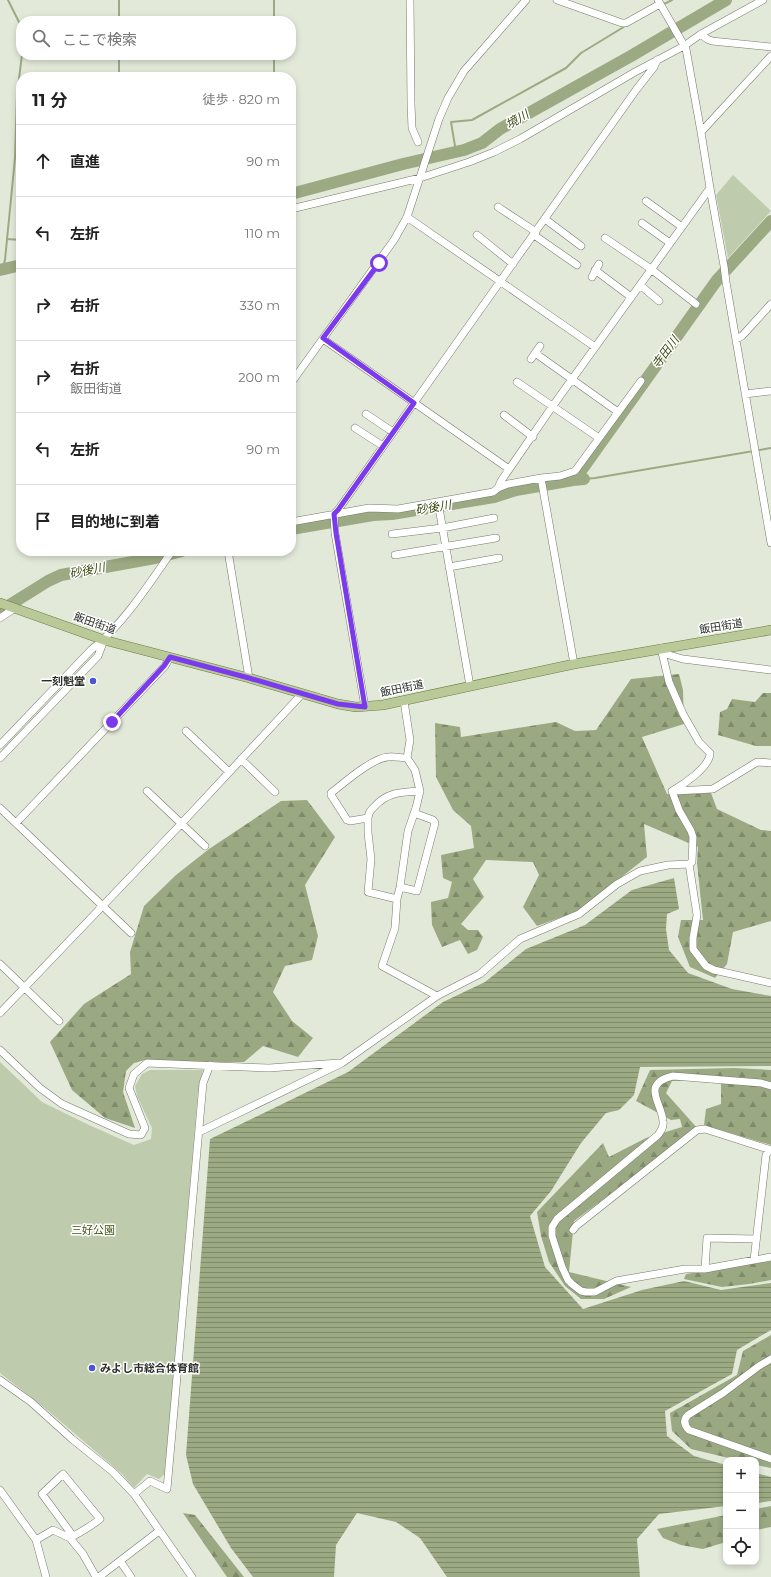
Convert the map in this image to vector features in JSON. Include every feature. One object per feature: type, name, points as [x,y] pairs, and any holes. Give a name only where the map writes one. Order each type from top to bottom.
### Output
[{"type":"main road","name":"飯田街道","points":[[8,606],[104,640],[249,678],[338,704],[365,707],[404,701],[574,664],[662,651],[771,630]]},
{"type":"street","points":[[410,0],[410,104],[412,128],[418,142]]},
{"type":"street","points":[[296,376],[379,263],[394,240],[406,217],[448,98],[460,76],[526,0]]},
{"type":"street","points":[[557,0],[622,23],[626,23],[659,2],[684,44],[701,132],[771,543]]},
{"type":"street","points":[[296,208],[420,178],[494,152],[763,0]]},
{"type":"street","points":[[701,34],[712,41],[771,47]]},
{"type":"street","points":[[701,132],[771,56]]},
{"type":"street","points":[[365,707],[334,516],[636,90],[654,67],[657,60]]},
{"type":"street","points":[[498,488],[509,469],[533,437],[552,407],[710,188]]},
{"type":"street","points":[[646,202],[682,227]]},
{"type":"street","points":[[498,207],[577,265]]},
{"type":"street","points":[[406,217],[595,347]]},
{"type":"street","points":[[545,219],[581,246]]},
{"type":"street","points":[[642,223],[670,244]]},
{"type":"street","points":[[477,235],[513,264]]},
{"type":"street","points":[[605,238],[651,269],[696,304]]},
{"type":"street","points":[[595,270],[632,297]]},
{"type":"street","points":[[640,285],[660,301]]},
{"type":"street","points":[[736,339],[742,336],[771,304]]},
{"type":"street","points":[[323,338],[509,469]]},
{"type":"street","points":[[531,360],[540,346]]},
{"type":"street","points":[[535,353],[618,412]]},
{"type":"street","points":[[296,521],[334,516],[369,508],[398,510],[438,503],[493,492],[508,484],[542,480],[575,471],[641,381]]},
{"type":"street","points":[[517,382],[600,438]]},
{"type":"street","points":[[745,394],[771,391]]},
{"type":"street","points":[[366,414],[393,432]]},
{"type":"street","points":[[504,415],[533,437]]},
{"type":"street","points":[[355,428],[383,446]]},
{"type":"street","points":[[542,480],[574,664]]},
{"type":"street","points":[[438,503],[470,686]]},
{"type":"street","points":[[392,534],[442,528],[494,518]]},
{"type":"street","points":[[395,555],[445,545],[496,538]]},
{"type":"street","points":[[0,745],[91,650],[104,640],[168,556]]},
{"type":"street","points":[[229,556],[249,678]]},
{"type":"street","points":[[449,567],[500,558]]},
{"type":"street","points":[[0,618],[8,606]]},
{"type":"street","points":[[0,758],[98,656],[104,640]]},
{"type":"street","points":[[672,791],[681,786],[704,767],[710,757],[710,753],[699,742],[683,714],[664,668],[662,651],[683,660],[771,670]]},
{"type":"street","points":[[16,823],[159,671],[170,657]]},
{"type":"street","points":[[0,1013],[181,824],[302,694]]},
{"type":"street","points":[[404,701],[410,740],[407,758],[415,770],[420,791],[408,831],[397,899],[395,928],[382,966],[437,996]]},
{"type":"street","points":[[186,731],[229,772]]},
{"type":"street","points":[[368,818],[350,821],[347,820],[331,793],[376,761],[387,757],[407,758]]},
{"type":"street","points":[[241,759],[275,792]]},
{"type":"street","points":[[672,791],[713,789],[757,762],[771,763]]},
{"type":"street","points":[[147,791],[205,846]]},
{"type":"street","points":[[397,899],[368,892],[371,859],[368,833],[369,813],[381,799],[392,794],[420,791]]},
{"type":"street","points":[[672,791],[679,810],[693,837],[692,862],[689,864],[697,915],[693,938],[693,949],[706,966],[714,970],[771,983]]},
{"type":"street","points":[[0,808],[132,933]]},
{"type":"street","points":[[400,887],[418,891],[435,823],[433,820],[414,813]]},
{"type":"street","points":[[199,1132],[342,1063],[437,996],[480,974],[520,939],[579,914],[617,884],[640,871],[668,865],[689,864]]},
{"type":"street","points":[[0,964],[59,1021]]},
{"type":"street","points":[[0,1050],[40,1088],[62,1104],[129,1134],[141,1135],[145,1128],[129,1088],[134,1074],[147,1063],[269,1068],[342,1063]]},
{"type":"street","points":[[134,1494],[150,1481],[167,1489],[203,1083],[210,1066]]},
{"type":"street","points":[[771,1086],[761,1083],[673,1076],[663,1080],[658,1085],[655,1094],[663,1120],[663,1126],[658,1136],[557,1219],[552,1227],[553,1242],[568,1280],[581,1291],[595,1292],[616,1281],[685,1269],[705,1269],[771,1258]]},
{"type":"street","points":[[573,1230],[576,1226],[697,1130],[705,1129],[771,1150],[766,1155],[754,1260]]},
{"type":"street","points":[[705,1269],[707,1238],[756,1239]]},
{"type":"street","points":[[771,1359],[759,1366],[723,1393],[692,1412],[686,1417],[685,1420],[686,1426],[689,1430],[771,1459]]},
{"type":"street","points":[[0,1380],[32,1402],[72,1439],[113,1472],[134,1494],[192,1577]]},
{"type":"street","points":[[72,1537],[100,1519],[63,1474],[42,1494],[72,1537],[97,1577],[159,1531]]},
{"type":"street","points":[[0,1490],[36,1540],[46,1577]]},
{"type":"street","points":[[36,1540],[53,1530],[72,1537]]},
{"type":"street","points":[[120,1561],[131,1577]]},
{"type":"green space","points":[[733,175],[771,211],[728,258],[716,195]]},
{"type":"green space","points":[[679,674],[683,690],[684,724],[642,737],[667,794],[711,793],[717,809],[761,830],[771,831],[771,921],[733,932],[727,964],[715,978],[690,967],[678,937],[681,920],[703,920],[697,863],[698,847],[644,824],[647,857],[578,911],[537,926],[523,907],[539,875],[533,862],[486,860],[473,879],[484,897],[461,924],[468,930],[478,930],[483,937],[477,950],[468,954],[460,940],[442,947],[432,925],[431,902],[448,898],[452,882],[443,878],[441,855],[474,848],[471,826],[453,810],[436,777],[435,723],[460,727],[461,737],[556,722],[575,731],[596,730],[631,679]]},
{"type":"green space","points":[[763,693],[771,693],[771,746],[756,746],[718,735],[720,712],[727,709],[732,699],[755,702]]},
{"type":"green space","points":[[307,800],[335,837],[305,885],[318,936],[312,960],[285,966],[273,992],[292,1021],[313,1038],[298,1057],[263,1046],[244,1062],[145,1060],[134,1063],[126,1071],[123,1092],[135,1128],[105,1118],[72,1090],[50,1042],[84,1004],[131,974],[130,952],[144,906],[176,875],[209,849],[281,801]]},
{"type":"green space","name":"三好公園","points":[[0,1062],[42,1102],[134,1145],[151,1139],[152,1128],[137,1096],[135,1086],[142,1074],[150,1070],[203,1070],[198,1092],[165,1474],[159,1479],[147,1474],[134,1488],[122,1474],[46,1409],[0,1373]]},
{"type":"green space","points":[[734,1068],[771,1070],[771,1145],[704,1125],[706,1109],[721,1104],[721,1079],[672,1081],[666,1093],[698,1129],[574,1221],[569,1272],[631,1287],[604,1299],[581,1299],[565,1286],[549,1262],[541,1236],[537,1212],[603,1143],[609,1157],[646,1138],[682,1127],[680,1119],[671,1120],[636,1101],[650,1070]]},
{"type":"green space","points":[[771,1261],[771,1280],[722,1287],[684,1279],[686,1274]]},
{"type":"green space","points":[[771,1335],[771,1468],[759,1466],[759,1457],[724,1457],[691,1449],[672,1431],[670,1413],[737,1375],[743,1351]]},
{"type":"green space","points":[[771,1506],[771,1527],[759,1529],[759,1508]]},
{"type":"green space","points":[[183,1513],[195,1515],[244,1577],[227,1577]]},
{"type":"green space","points":[[723,1516],[723,1543],[703,1549],[681,1545],[663,1538],[657,1529]]},
{"type":"shaded area","points":[[674,878],[679,909],[667,914],[666,929],[669,950],[688,973],[732,989],[771,996],[771,1066],[640,1067],[634,1095],[619,1110],[606,1113],[581,1143],[551,1191],[530,1216],[545,1267],[583,1309],[642,1290],[684,1281],[721,1290],[771,1283],[771,1330],[737,1350],[732,1374],[665,1411],[667,1436],[694,1456],[723,1464],[723,1506],[659,1514],[637,1539],[640,1577],[447,1577],[420,1538],[396,1522],[357,1513],[336,1545],[334,1577],[253,1577],[231,1548],[193,1484],[186,1455],[210,1139],[348,1072],[443,1002],[485,982],[526,949],[585,925],[632,890]]},
{"type":"shaded area","points":[[759,1474],[771,1477],[771,1501],[759,1503]]},
{"type":"waterway","points":[[8,0],[16,16]]},
{"type":"waterway","points":[[119,0],[119,16]]},
{"type":"waterway","points":[[274,0],[274,16]]},
{"type":"waterway","points":[[662,5],[672,0]]},
{"type":"waterway","name":"境川","points":[[296,193],[403,164],[464,150],[482,143],[500,129],[631,56],[726,0]]},
{"type":"waterway","points":[[456,152],[451,122],[472,120],[566,68],[581,53],[627,25]]},
{"type":"waterway","points":[[20,72],[21,60]]},
{"type":"waterway","points":[[119,60],[119,72]]},
{"type":"waterway","points":[[274,60],[274,72]]},
{"type":"waterway","points":[[2,270],[5,260],[15,158],[16,126]]},
{"type":"waterway","name":"寺田川","points":[[584,479],[573,480],[717,280],[771,221]]},
{"type":"waterway","points":[[7,239],[16,240]]},
{"type":"waterway","name":"境川","points":[[0,270],[16,266]]},
{"type":"waterway","points":[[584,479],[771,448]]},
{"type":"waterway","name":"砂後川","points":[[296,528],[494,497],[516,490],[573,480]]},
{"type":"waterway","name":"砂後川","points":[[0,611],[48,581],[61,575],[163,556]]},
{"type":"place","name":"一刻魁堂","points":[[93,681]]},
{"type":"place","name":"みよし市総合体育館","points":[[92,1368]]},
{"type":"route","points":[[112,722],[164,666],[170,657],[338,704],[365,707],[334,514],[414,403],[412,400],[323,338],[379,263]]}]
